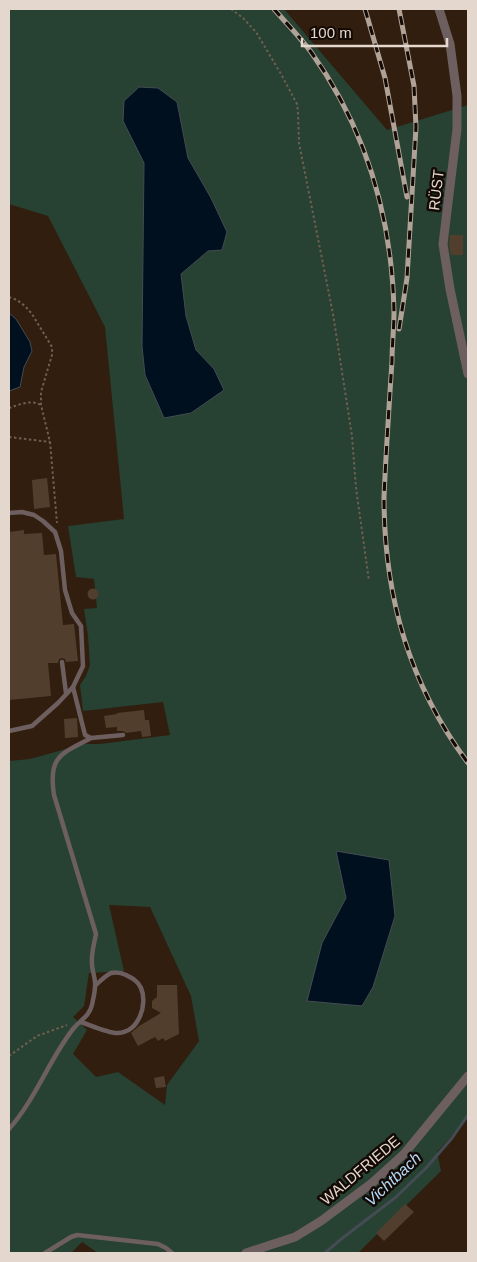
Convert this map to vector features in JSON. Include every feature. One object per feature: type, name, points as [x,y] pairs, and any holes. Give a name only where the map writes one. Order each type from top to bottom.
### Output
[{"type":"street","name":"RÜST","points":[[440,9],[450,44],[457,96],[457,129],[444,244],[450,289],[468,374]]},
{"type":"street","name":"WALDFRIEDE","points":[[246,1253],[295,1237],[321,1221],[372,1183],[404,1154],[468,1076]]},
{"type":"lane","points":[[9,513],[22,512],[34,515],[55,532],[61,552],[65,590],[72,613],[81,626],[83,666],[73,687],[58,703],[32,726],[9,732]]},
{"type":"lane","points":[[62,662],[66,694]]},
{"type":"lane","points":[[73,687],[85,735],[91,738]]},
{"type":"lane","points":[[9,1128],[22,1111],[74,1027],[89,1012],[96,985],[91,963],[96,934],[54,795],[52,784],[56,761],[63,753],[91,738],[124,735]]},
{"type":"lane","points":[[81,1022],[116,1034],[132,1028],[142,1013],[144,1004],[143,994],[135,980],[124,974],[113,972],[96,985]]},
{"type":"lane","points":[[45,1253],[77,1235],[158,1244],[172,1253]]},
{"type":"path","points":[[231,9],[243,18],[256,32],[297,104],[298,143],[333,314],[352,436],[356,488],[369,581]]},
{"type":"path","points":[[9,297],[17,300],[32,314],[52,347],[52,355],[41,392],[41,404],[50,442],[57,522],[55,532]]},
{"type":"path","points":[[9,408],[24,403],[37,402],[41,404]]},
{"type":"path","points":[[9,437],[50,442]]},
{"type":"path","points":[[9,1056],[37,1036],[69,1024]]},
{"type":"green space","points":[[9,9],[284,9],[387,130],[468,105],[468,1118],[437,1152],[441,1171],[358,1253],[98,1253],[82,1242],[71,1253],[9,1253],[9,761],[30,759],[84,744],[100,744],[170,735],[163,702],[83,711],[80,685],[90,665],[84,609],[97,608],[94,579],[76,577],[68,526],[124,519],[105,327],[48,216],[9,204]],"holes":[[[177,102],[188,158],[211,198],[208,251],[181,274],[186,316],[196,350],[214,369],[165,418],[145,375],[142,346],[144,163]],[[337,851],[395,916],[373,987],[362,1006],[322,943],[346,898]],[[109,905],[150,907],[191,996],[199,1041],[167,1085],[165,1105],[118,1072],[96,1077],[73,1054],[87,1030],[73,1017],[84,1006],[89,973],[124,971]]]},
{"type":"water","points":[[139,87],[158,88],[177,102],[188,158],[211,198],[227,232],[222,250],[208,251],[181,274],[186,316],[196,350],[214,369],[224,390],[191,413],[164,418],[145,375],[142,346],[144,163],[123,121],[124,101]]},
{"type":"water","points":[[9,313],[16,319],[30,342],[32,351],[24,367],[20,387],[9,391]]},
{"type":"water","points":[[336,851],[389,860],[395,916],[373,987],[362,1006],[307,1001],[322,943],[346,898]]},
{"type":"building","points":[[450,235],[463,235],[463,255],[451,255]]},
{"type":"building","points":[[47,478],[50,507],[34,509],[32,480]]},
{"type":"building","points":[[24,530],[24,534],[42,533],[44,555],[56,554],[63,625],[74,624],[78,661],[66,662],[62,658],[59,659],[58,663],[48,663],[51,696],[9,700],[9,532]]},
{"type":"building","points":[[91,589],[95,589],[98,594],[97,598],[91,599],[88,596],[88,592]]},
{"type":"building","points":[[144,710],[145,720],[149,720],[151,736],[142,737],[141,731],[126,733],[117,731],[117,727],[106,728],[104,716]]},
{"type":"building","points":[[77,718],[78,737],[65,738],[64,719]]},
{"type":"building","points":[[157,985],[177,985],[179,1034],[165,1041],[163,1038],[158,1041],[155,1037],[138,1046],[131,1033],[161,1013],[152,1008],[152,1001],[157,997]]},
{"type":"building","points":[[164,1076],[166,1087],[156,1088],[154,1078]]},
{"type":"building","points":[[405,1204],[414,1212],[384,1241],[376,1233]]},
{"type":"waterway","name":"Vichtbach","points":[[325,1253],[396,1197],[426,1168],[452,1138],[468,1115]]},
{"type":"railway","points":[[274,9],[311,52],[347,112],[361,143],[381,209],[388,243],[394,312],[384,497],[385,534],[389,569],[395,604],[415,670],[447,733],[468,763]]},
{"type":"railway","points":[[365,9],[385,78],[407,197]]},
{"type":"railway","points":[[399,9],[414,86],[416,127],[407,278],[399,329]]}]
